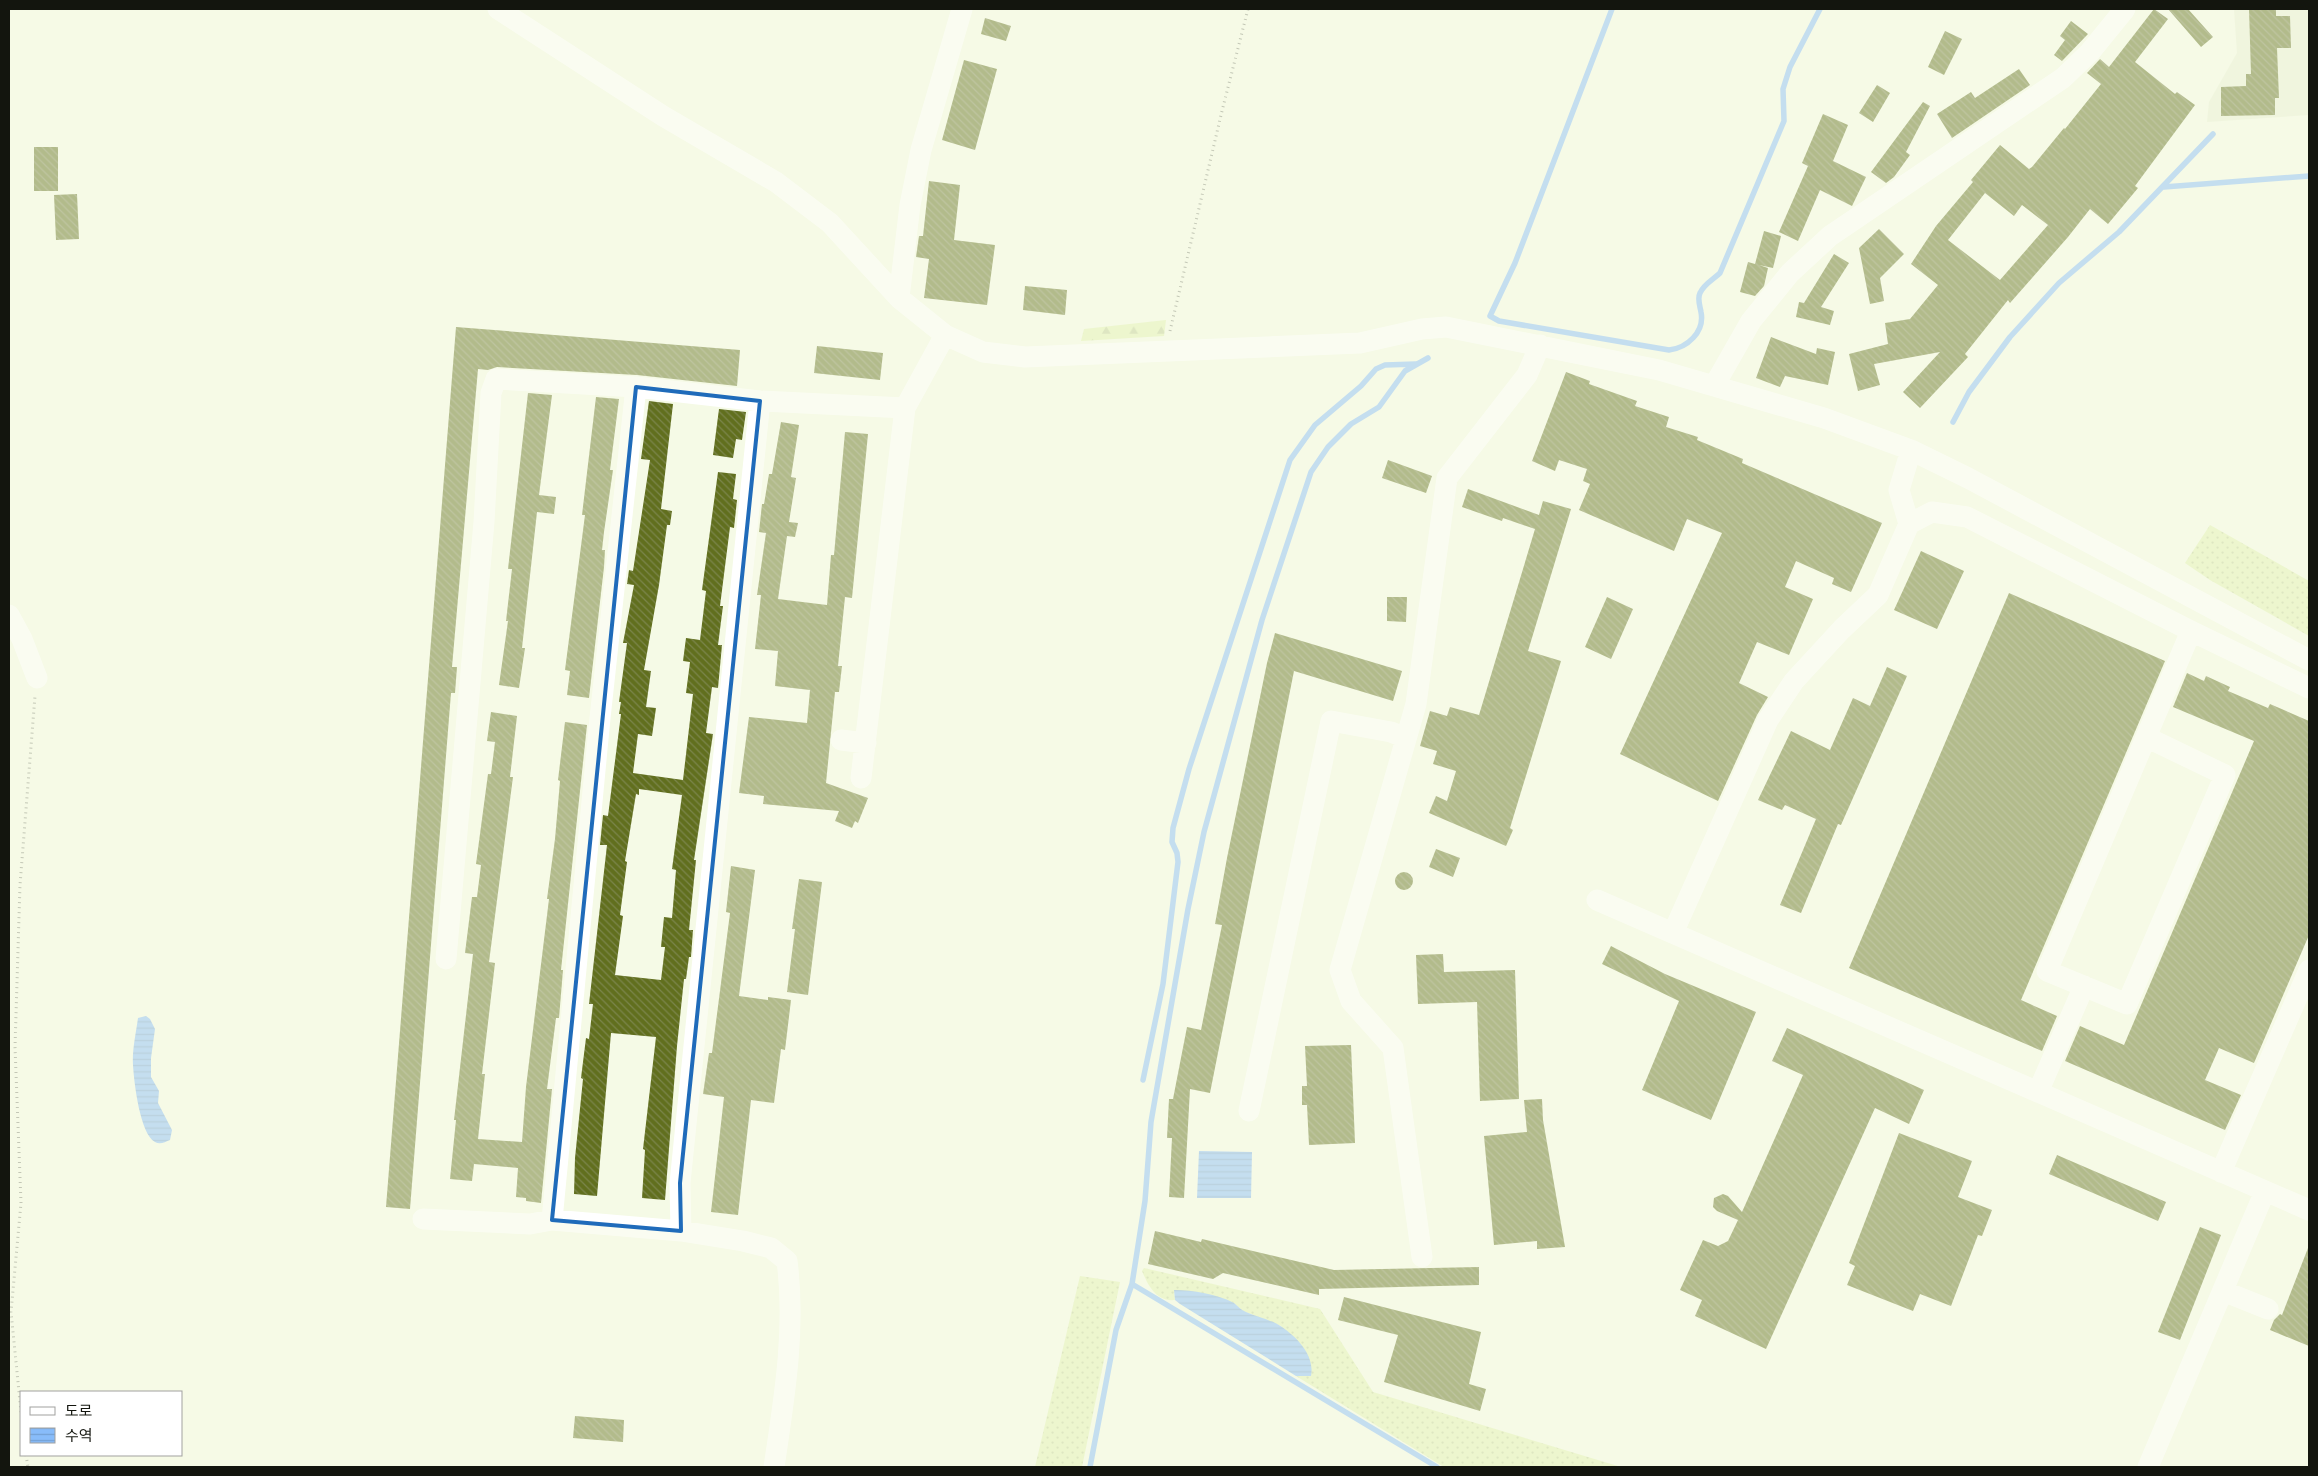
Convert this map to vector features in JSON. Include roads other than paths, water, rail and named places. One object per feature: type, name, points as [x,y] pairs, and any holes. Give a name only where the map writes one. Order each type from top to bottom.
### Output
[{"type":"street","points":[[498,9],[663,116],[776,182],[830,223],[899,298],[945,335],[983,352],[1025,357],[1360,343],[1422,329],[1446,327],[1659,370],[1824,418],[1910,450],[1968,478],[2309,660]]},
{"type":"street","points":[[899,298],[910,205],[921,150],[962,9]]},
{"type":"street","points":[[1714,386],[1751,321],[1790,274],[1830,236],[2063,78],[2090,52],[2125,9]]},
{"type":"street","points":[[861,778],[905,408],[945,335]]},
{"type":"street","points":[[1422,1257],[1393,1048],[1351,1001],[1340,970],[1416,704],[1447,478],[1527,374],[1540,345]]},
{"type":"street","points":[[446,959],[484,522],[492,393],[496,379],[636,387],[760,400],[905,408]]},
{"type":"street","points":[[552,1220],[598,738],[636,387]]},
{"type":"street","points":[[681,1231],[680,1183],[760,400]]},
{"type":"street","points":[[1909,524],[1898,490],[1910,450]]},
{"type":"street","points":[[1673,933],[1768,720],[1794,681],[1842,629],[1878,595],[1909,524],[1932,512],[1967,517],[2191,631],[2309,688]]},
{"type":"street","points":[[9,614],[22,639],[37,678]]},
{"type":"street","points":[[2146,737],[2225,775],[2127,1004],[2047,971],[2146,737],[2191,631]]},
{"type":"street","points":[[1249,1111],[1331,721],[1391,732],[1406,738]]},
{"type":"street","points":[[841,740],[866,743]]},
{"type":"street","points":[[1597,900],[2309,1210]]},
{"type":"street","points":[[2221,1172],[2309,970]]},
{"type":"street","points":[[2038,1092],[2084,986]]},
{"type":"street","points":[[2151,1467],[2222,1291],[2265,1191]]},
{"type":"street","points":[[423,1219],[530,1224],[552,1220],[681,1231],[743,1241],[771,1248],[788,1261],[790,1284],[786,1382],[774,1467]]},
{"type":"street","points":[[2222,1291],[2268,1309]]},
{"type":"water","points":[[146,1016],[150,1019],[155,1029],[151,1058],[151,1077],[159,1091],[158,1103],[172,1130],[170,1140],[161,1143],[155,1142],[145,1129],[135,1083],[133,1053],[138,1018]]},
{"type":"water","points":[[1199,1151],[1252,1152],[1251,1198],[1197,1198]]},
{"type":"water","points":[[1174,1290],[1220,1297],[1234,1303],[1244,1311],[1274,1322],[1282,1327],[1294,1336],[1304,1348],[1312,1369],[1311,1376],[1296,1376],[1180,1304],[1175,1300]]},
{"type":"waterway","points":[[1612,9],[1515,263],[1490,316],[1499,321],[1669,350],[1676,349],[1688,342],[1693,338],[1700,326],[1702,319],[1699,295],[1707,284],[1720,273],[1784,121],[1783,89],[1790,67],[1820,9]]},
{"type":"waterway","points":[[1953,422],[1969,392],[2010,337],[2059,283],[2119,232],[2213,134]]},
{"type":"waterway","points":[[2164,187],[2309,176]]},
{"type":"waterway","points":[[1428,358],[1405,371],[1379,407],[1351,424],[1328,447],[1311,472],[1262,620],[1204,832],[1188,909],[1151,1122],[1145,1201],[1132,1284],[1437,1467]]},
{"type":"waterway","points":[[1143,1080],[1163,984],[1178,862],[1177,853],[1172,842],[1173,828],[1189,769],[1290,460],[1315,425],[1361,386],[1376,369],[1385,365],[1416,364]]},
{"type":"waterway","points":[[1090,1467],[1116,1330],[1132,1284]]}]
